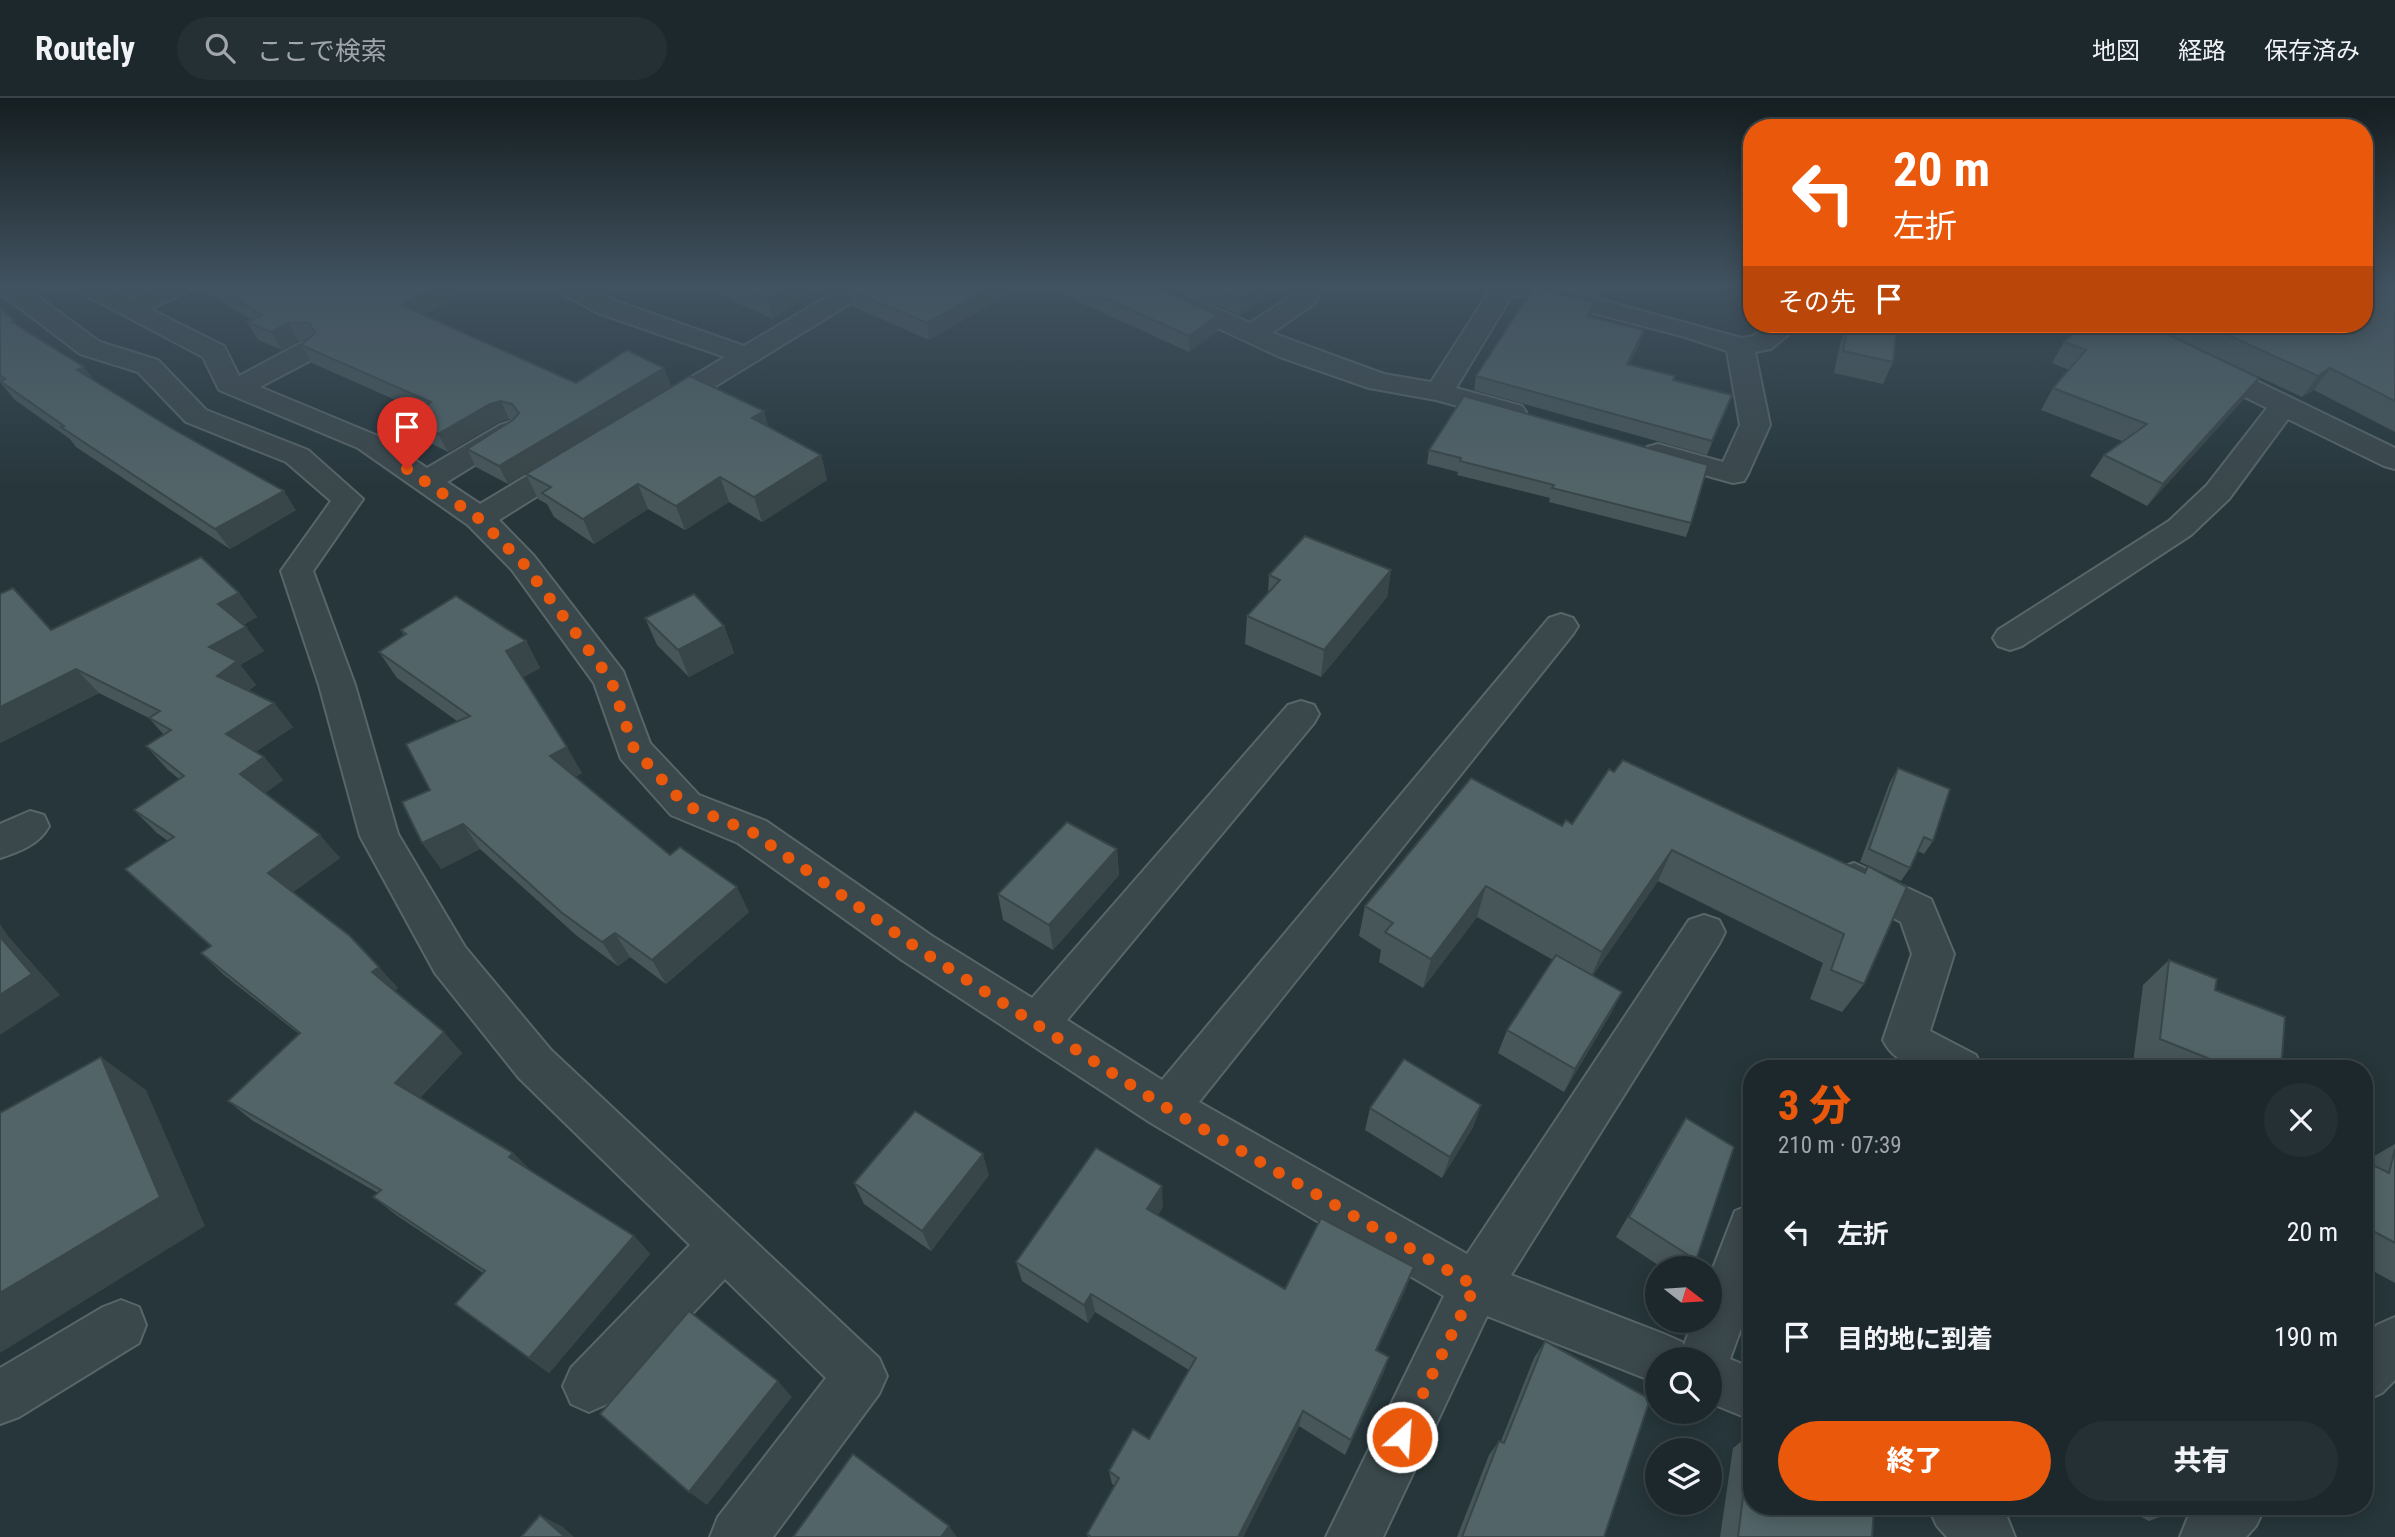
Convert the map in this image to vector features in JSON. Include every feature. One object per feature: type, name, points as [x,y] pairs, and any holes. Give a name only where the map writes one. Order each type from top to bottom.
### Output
[{"type":"street","points":[[110,354],[148,366],[196,416],[297,456],[348,499],[297,571],[337,685],[379,836],[450,960],[536,1064],[861,1376],[738,1537]]},
{"type":"street","points":[[215,354],[229,384],[368,442],[478,518],[523,563],[611,680],[634,749],[685,805],[752,832],[917,948],[1167,1108],[1475,1286],[1645,1353]]},
{"type":"street","points":[[237,388],[302,354]]},
{"type":"street","points":[[742,354],[747,356]]},
{"type":"street","points":[[642,419],[750,354]]},
{"type":"street","points":[[1299,354],[1379,383],[1439,392],[1533,418]]},
{"type":"street","points":[[1439,392],[1462,354]]},
{"type":"street","points":[[1626,444],[1733,474],[1755,425],[1742,354]]},
{"type":"street","points":[[2180,354],[2395,460]]},
{"type":"street","points":[[2010,638],[2180,528],[2218,492],[2284,405]]},
{"type":"street","points":[[426,482],[510,431]]},
{"type":"street","points":[[478,518],[595,447]]},
{"type":"street","points":[[1167,1108],[1561,626]]},
{"type":"street","points":[[1036,1025],[1301,713]]},
{"type":"street","points":[[1834,868],[1917,912],[1933,954],[1905,1040],[1943,1060]]},
{"type":"street","points":[[1354,1537],[1475,1286],[1704,932]]},
{"type":"street","points":[[589,1386],[724,1244]]},
{"type":"street","points":[[1709,1347],[1743,1253]]},
{"type":"street","points":[[0,1398],[121,1325]]},
{"type":"street","points":[[2373,1366],[2395,1343]]},
{"type":"street","points":[[1722,1382],[1743,1390]]},
{"type":"street","points":[[1964,1515],[1987,1537]]},
{"type":"street","points":[[2208,1537],[2229,1515]]},
{"type":"building","points":[[0,354],[63,354],[84,367],[77,370],[171,428],[284,491],[215,529],[61,427],[64,426],[0,381],[5,379],[0,375]]},
{"type":"building","points":[[322,354],[511,354],[576,383],[621,354],[636,354],[664,368],[499,466],[467,449],[513,420],[519,413],[512,404],[501,401],[490,404],[438,434],[405,417],[431,402]]},
{"type":"building","points":[[1490,354],[1632,354],[1627,364],[1675,376],[1673,380],[1732,395],[1712,441],[1476,376]]},
{"type":"building","points":[[1857,354],[1894,354],[1893,362]]},
{"type":"building","points":[[2082,354],[2209,354],[2259,378],[2163,484],[2104,455],[2147,424],[2053,388]]},
{"type":"building","points":[[2270,354],[2395,354],[2395,401],[2330,368],[2318,376]]},
{"type":"building","points":[[690,376],[764,411],[752,418],[821,455],[754,497],[720,477],[676,506],[638,484],[583,519],[542,493],[551,487],[526,474]]},
{"type":"building","points":[[1464,396],[1708,465],[1691,523],[1552,488],[1554,485],[1460,461],[1461,458],[1429,450]]},
{"type":"building","points":[[1305,536],[1391,570],[1324,650],[1247,616],[1280,580],[1269,575]]},
{"type":"building","points":[[201,557],[239,593],[218,604],[246,627],[209,647],[237,661],[217,676],[274,703],[226,734],[264,757],[240,774],[320,835],[268,873],[350,936],[379,967],[372,972],[444,1032],[395,1083],[513,1153],[509,1157],[634,1236],[529,1358],[455,1304],[485,1271],[373,1197],[381,1190],[228,1101],[300,1033],[201,953],[211,946],[125,869],[174,837],[134,810],[184,776],[146,746],[171,730],[149,718],[160,711],[76,669],[0,707],[0,594],[13,588],[51,630]]},
{"type":"building","points":[[694,594],[724,626],[678,650],[645,618]]},
{"type":"building","points":[[456,596],[526,641],[506,651],[567,747],[550,756],[670,855],[680,847],[737,887],[652,960],[615,933],[602,942],[561,912],[463,824],[422,843],[402,802],[430,790],[406,744],[470,716],[379,652],[406,634],[401,630]]},
{"type":"building","points":[[1623,760],[1865,873],[1868,866],[1907,887],[1864,984],[1831,970],[1844,934],[1672,850],[1602,952],[1486,886],[1431,959],[1385,932],[1393,923],[1365,906],[1471,778],[1562,826],[1566,820],[1572,824],[1609,769],[1614,772]]},
{"type":"building","points":[[1898,768],[1950,789],[1933,841],[1924,837],[1910,868],[1869,849]]},
{"type":"building","points":[[1067,822],[1117,849],[1049,925],[998,894]]},
{"type":"building","points":[[0,937],[32,974],[0,995]]},
{"type":"building","points":[[1556,955],[1622,992],[1575,1069],[1507,1030]]},
{"type":"building","points":[[2169,960],[2217,979],[2215,990],[2285,1017],[2282,1060],[2212,1060],[2160,1039]]},
{"type":"building","points":[[101,1057],[160,1197],[0,1293],[0,1113]]},
{"type":"building","points":[[1404,1059],[1481,1105],[1450,1157],[1370,1108]]},
{"type":"building","points":[[915,1111],[983,1154],[922,1231],[854,1183]]},
{"type":"building","points":[[1686,1118],[1734,1147],[1697,1256],[1690,1256],[1629,1217]]},
{"type":"building","points":[[1096,1148],[1162,1186],[1147,1209],[1285,1289],[1321,1218],[1414,1267],[1376,1350],[1389,1357],[1351,1440],[1303,1411],[1238,1537],[1091,1537],[1087,1534],[1119,1478],[1109,1471],[1133,1429],[1149,1439],[1196,1358],[1091,1294],[1084,1305],[1016,1262]]},
{"type":"building","points":[[2395,1149],[2395,1243],[2373,1231],[2373,1165],[2389,1173]]},
{"type":"building","points":[[689,1311],[778,1381],[689,1492],[600,1414]]},
{"type":"building","points":[[1545,1341],[1645,1396],[1645,1414],[1604,1537],[1462,1537],[1499,1441],[1504,1443]]},
{"type":"building","points":[[853,1454],[949,1526],[941,1537],[793,1537]]},
{"type":"building","points":[[1743,1497],[1743,1515],[1873,1515],[1872,1537],[1738,1537]]},
{"type":"building","points":[[540,1515],[565,1537],[521,1537]]},
{"type":"route","points":[[407,469],[478,518],[523,563],[611,680],[634,749],[685,805],[752,832],[917,948],[1167,1108],[1475,1286],[1402,1437]]}]
